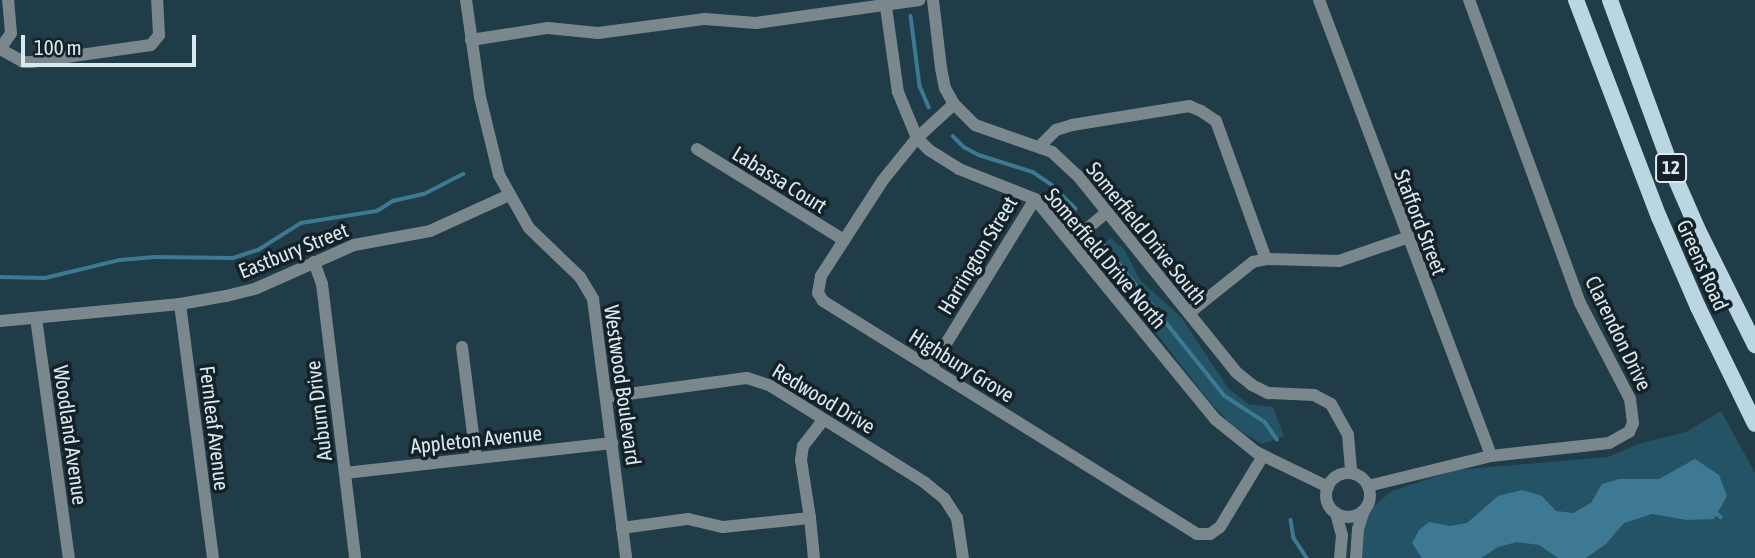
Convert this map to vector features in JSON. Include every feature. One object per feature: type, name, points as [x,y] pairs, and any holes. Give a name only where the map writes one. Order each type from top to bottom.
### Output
[{"type":"main road","name":"Greens Road","points":[[1576,0],[1674,251],[1755,425]]},
{"type":"main road","name":"Greens Road","points":[[1610,0],[1670,164],[1701,237],[1755,345]]},
{"type":"main road","points":[[1674,251],[1701,237]]},
{"type":"street","points":[[8,0],[11,33],[0,49],[23,62],[151,45],[159,35],[157,0]]},
{"type":"street","name":"Westwood Boulevard","points":[[466,0],[490,146],[509,195],[538,239],[580,277],[589,291],[596,311],[626,558]]},
{"type":"street","points":[[471,40],[548,29],[598,33],[705,19],[756,23],[885,2],[919,0]]},
{"type":"street","name":"Somerfield Drive South","points":[[933,0],[945,88],[954,104],[975,125],[1040,146],[1078,176],[1236,372],[1252,385],[1268,393],[1314,395],[1331,404],[1348,435],[1351,473]]},
{"type":"street","name":"Stafford Street","points":[[1319,0],[1406,238],[1491,456]]},
{"type":"street","name":"Clarendon Drive","points":[[1368,486],[1491,456],[1609,443],[1629,432],[1634,413],[1630,399],[1580,303],[1468,0]]},
{"type":"street","name":"Somerfield Drive North","points":[[885,2],[898,92],[917,138],[929,150],[960,169],[1035,199],[1215,419],[1263,456],[1328,487]]},
{"type":"street","name":"Highbury Grove","points":[[954,104],[917,138],[883,180],[818,285],[823,301],[1197,534],[1210,534],[1220,527],[1263,456]]},
{"type":"street","points":[[1040,146],[1056,130],[1072,125],[1189,106],[1201,111],[1216,121],[1266,260]]},
{"type":"street","name":"Labassa Court","points":[[697,149],[844,240]]},
{"type":"street","name":"Eastbury Street","points":[[0,321],[180,304],[257,288],[354,245],[430,231],[509,195]]},
{"type":"street","name":"Harrington Street","points":[[931,368],[1035,199]]},
{"type":"street","points":[[1071,242],[1107,212]]},
{"type":"street","points":[[1189,313],[1253,262],[1339,261],[1406,238]]},
{"type":"street","name":"Auburn Drive","points":[[314,262],[322,284],[355,558]]},
{"type":"street","name":"Fernleaf Avenue","points":[[180,304],[213,558]]},
{"type":"street","name":"Woodland Avenue","points":[[36,318],[69,558]]},
{"type":"street","points":[[462,347],[477,458]]},
{"type":"street","name":"Redwood Drive","points":[[607,397],[747,378],[769,385],[924,482],[944,498],[957,518],[963,558]]},
{"type":"street","points":[[814,558],[801,460],[803,446],[823,420]]},
{"type":"street","name":"Appleton Avenue","points":[[345,473],[612,443]]},
{"type":"street","points":[[1340,558],[1342,544],[1336,513],[1328,501],[1328,487],[1334,478],[1351,473],[1358,475],[1368,486],[1370,498],[1364,510],[1356,552]]},
{"type":"street","points":[[1336,513],[1350,516],[1364,510]]},
{"type":"street","points":[[622,528],[688,519],[723,527],[810,518]]},
{"type":"shaded area","points":[[1110,238],[1124,249],[1140,280],[1181,317],[1228,388],[1248,404],[1273,407],[1284,436],[1262,444],[1233,426],[1209,401],[1133,303],[1126,286],[1105,268],[1098,250]]},
{"type":"shaded area","points":[[1721,411],[1755,473],[1755,558],[1360,558],[1362,534],[1370,509],[1392,491],[1456,470],[1608,457],[1638,444],[1686,432]]},
{"type":"shaded area","points":[[1695,459],[1719,475],[1727,496],[1714,519],[1687,520],[1652,514],[1624,523],[1606,544],[1586,558],[1558,558],[1539,545],[1517,542],[1498,547],[1481,558],[1422,558],[1412,543],[1419,530],[1429,522],[1450,526],[1467,523],[1498,496],[1522,490],[1542,496],[1556,511],[1573,513],[1591,503],[1602,484],[1619,479],[1659,479]]},
{"type":"waterway","points":[[911,16],[920,86],[929,107]]},
{"type":"waterway","points":[[953,136],[964,147],[979,155],[1033,172],[1051,184],[1076,209]]},
{"type":"waterway","points":[[0,277],[45,278],[120,260],[155,257],[233,258],[258,250],[301,223],[377,211],[393,201],[424,194],[463,174]]},
{"type":"waterway","points":[[1104,245],[1225,396],[1265,422],[1277,439]]},
{"type":"waterway","points":[[1714,511],[1721,517]]},
{"type":"waterway","points":[[1291,520],[1294,538],[1307,558]]}]
